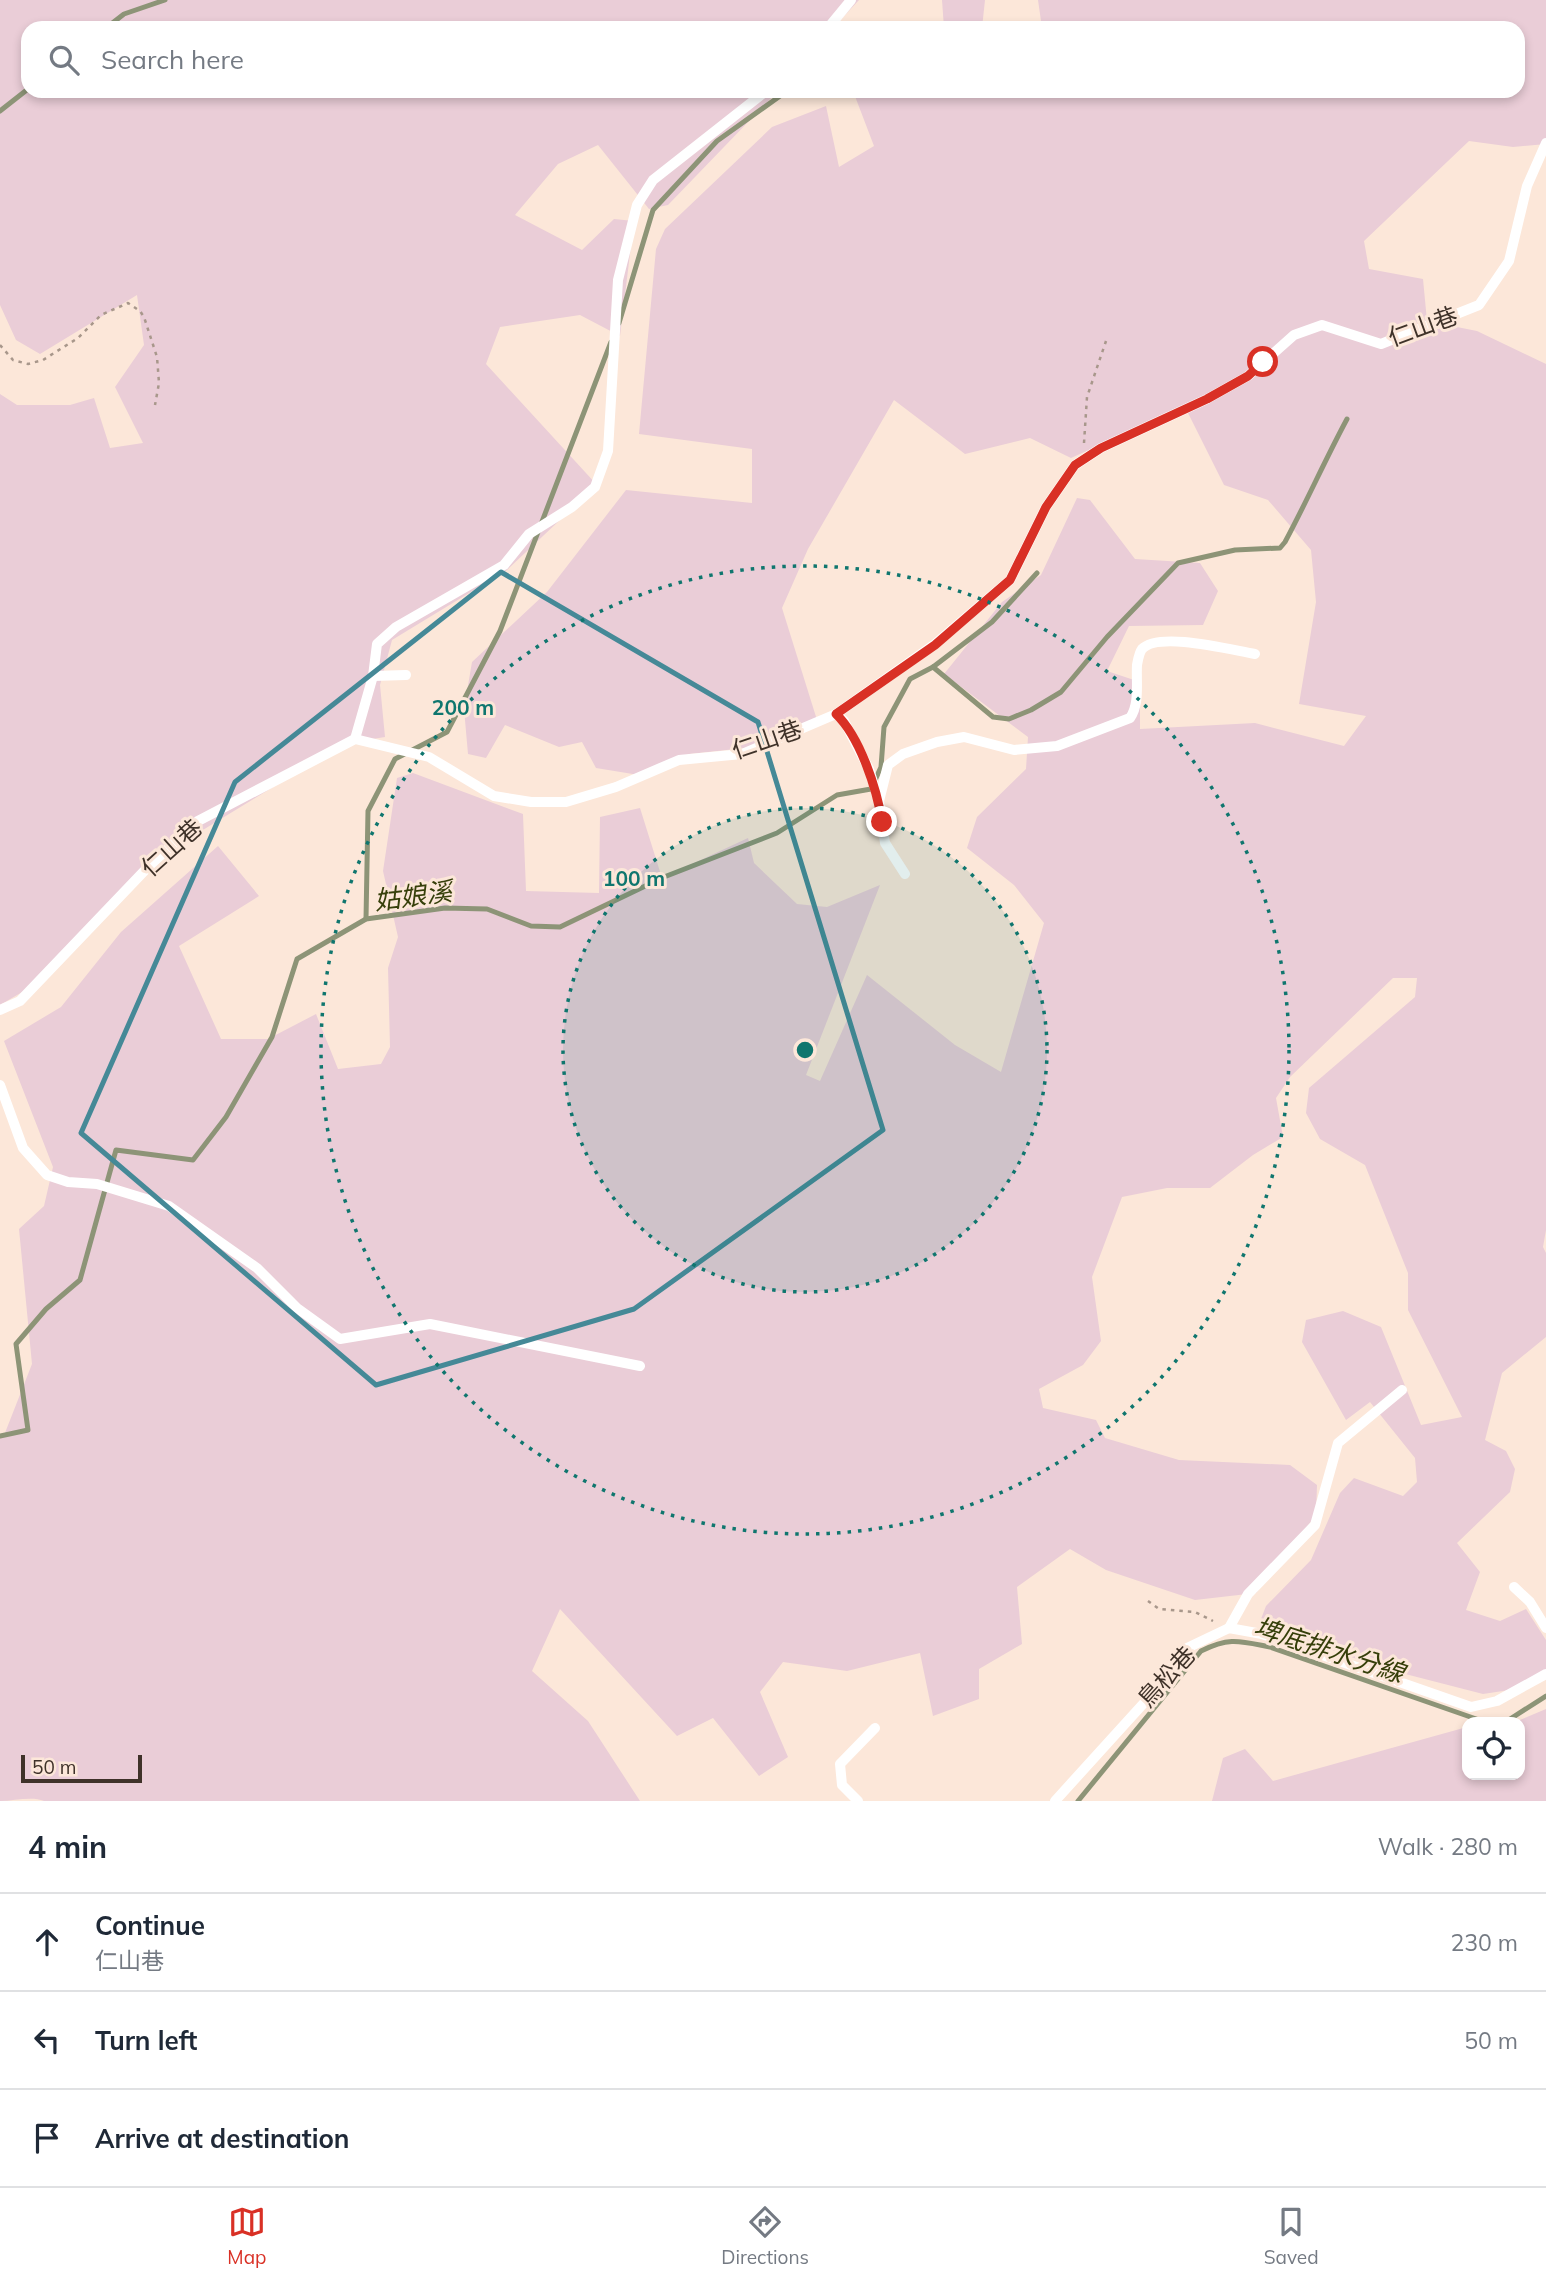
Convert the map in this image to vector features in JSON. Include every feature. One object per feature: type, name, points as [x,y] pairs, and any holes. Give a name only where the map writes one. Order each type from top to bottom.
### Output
[{"type":"lane","points":[[834,21],[851,0]]},
{"type":"lane","points":[[355,739],[373,676],[377,644],[396,627],[504,565],[529,534],[572,507],[595,487],[608,451],[618,280],[636,205],[653,180],[757,98]]},
{"type":"lane","name":"仁山巷","points":[[0,1010],[20,1001],[149,866],[198,821],[355,739],[429,757],[494,796],[531,802],[566,802],[616,787],[679,760],[742,754],[836,714],[935,645],[1010,580],[1046,507],[1075,465],[1101,448],[1207,399],[1248,376],[1294,335],[1322,326],[1381,344],[1479,305],[1509,261],[1527,186],[1546,144]]},
{"type":"lane","points":[[879,801],[888,765],[903,754],[937,742],[964,737],[1014,750],[1057,746],[1130,718],[1136,709],[1138,660],[1141,650],[1149,645],[1175,640],[1255,654]]},
{"type":"lane","points":[[373,676],[406,675]]},
{"type":"lane","points":[[836,714],[844,721],[869,769],[879,801],[885,843],[905,874]]},
{"type":"lane","points":[[1,1091],[23,1148],[47,1175],[68,1182],[97,1184],[169,1206],[257,1268],[298,1308],[340,1339],[430,1324],[640,1366]]},
{"type":"lane","points":[[1402,1391],[1338,1443],[1315,1525],[1248,1594],[1229,1628],[1262,1633],[1471,1707],[1497,1701],[1546,1674]]},
{"type":"lane","points":[[1514,1587],[1530,1602],[1546,1629]]},
{"type":"lane","name":"鳥松巷","points":[[1055,1801],[1153,1693],[1185,1649],[1229,1628]]},
{"type":"lane","points":[[858,1801],[842,1785],[840,1764],[875,1728]]},
{"type":"path","points":[[0,345],[13,360],[28,364],[43,360],[78,338],[101,315],[128,303],[144,317],[157,357],[159,383],[155,405]]},
{"type":"path","points":[[1083,460],[1087,397],[1106,341]]},
{"type":"path","points":[[1148,1601],[1158,1609],[1195,1612],[1229,1628]]},
{"type":"highlighted area","points":[[501,572],[758,722],[883,1130],[634,1309],[376,1385],[81,1133],[235,782]]},
{"type":"shaded area","points":[[0,0],[859,0],[840,21],[21,21],[21,98],[771,98],[668,205],[649,209],[598,145],[558,164],[515,215],[582,250],[614,219],[634,221],[620,336],[580,315],[500,327],[486,364],[597,485],[507,570],[392,640],[380,685],[385,737],[354,742],[309,765],[162,855],[29,988],[0,1005],[0,394],[17,405],[70,405],[94,398],[110,448],[143,443],[115,387],[144,345],[137,295],[40,354],[16,340],[0,305]]},
{"type":"shaded area","points":[[942,0],[985,0],[983,21],[944,21]]},
{"type":"shaded area","points":[[1038,0],[1546,0],[1546,144],[1513,147],[1469,141],[1364,241],[1369,269],[1423,279],[1427,321],[1477,331],[1546,364],[1546,1230],[1543,1247],[1546,1253],[1546,1337],[1502,1373],[1485,1440],[1506,1451],[1515,1469],[1510,1492],[1457,1543],[1480,1572],[1466,1610],[1500,1621],[1526,1609],[1546,1640],[1546,1672],[1516,1689],[1483,1694],[1382,1668],[1265,1626],[1261,1619],[1266,1606],[1311,1560],[1340,1493],[1354,1478],[1403,1496],[1417,1482],[1415,1458],[1370,1402],[1346,1420],[1302,1342],[1306,1320],[1343,1311],[1381,1327],[1421,1425],[1462,1417],[1408,1310],[1408,1273],[1365,1165],[1320,1139],[1306,1113],[1309,1088],[1415,997],[1417,978],[1393,978],[1290,1077],[1276,1098],[1283,1137],[1253,1155],[1210,1188],[1167,1188],[1122,1197],[1092,1277],[1101,1341],[1083,1365],[1039,1389],[1043,1408],[1096,1420],[1105,1438],[1179,1460],[1290,1465],[1317,1485],[1316,1515],[1256,1593],[1195,1600],[1106,1570],[1070,1549],[1017,1587],[1022,1644],[979,1669],[979,1699],[933,1716],[920,1653],[847,1671],[783,1662],[760,1692],[788,1757],[759,1776],[713,1718],[677,1736],[560,1609],[532,1671],[588,1721],[640,1801],[0,1801],[0,1438],[3,1438],[32,1364],[19,1229],[44,1206],[53,1167],[4,1041],[61,1007],[121,932],[218,846],[259,896],[179,946],[221,1039],[268,1039],[316,1014],[338,1069],[381,1064],[390,1047],[388,968],[398,937],[383,871],[397,778],[413,773],[523,814],[526,891],[599,893],[600,817],[640,808],[662,878],[748,838],[754,863],[797,904],[827,907],[880,885],[806,1075],[820,1081],[867,975],[955,1045],[1001,1072],[1044,923],[1014,885],[967,848],[977,817],[1026,769],[1028,737],[944,674],[1002,602],[1041,575],[1077,498],[1090,500],[1135,559],[1200,563],[1218,591],[1203,625],[1129,626],[1107,671],[1140,682],[1140,729],[1255,723],[1344,746],[1366,716],[1299,704],[1316,602],[1311,550],[1268,500],[1224,485],[1185,407],[1071,458],[1030,438],[965,454],[894,400],[808,549],[782,608],[817,720],[764,746],[689,754],[645,776],[596,768],[582,742],[559,747],[505,725],[486,758],[468,754],[464,709],[472,662],[547,592],[626,490],[752,503],[752,449],[639,434],[656,249],[665,229],[772,127],[826,106],[839,167],[874,146],[856,98],[1525,98],[1525,21],[1041,21]]},
{"type":"shaded area","points":[[1546,1709],[1546,1801],[1212,1801],[1223,1758],[1245,1749],[1273,1781],[1462,1728],[1462,1780],[1525,1780],[1525,1718]]},
{"type":"waterway","points":[[115,21],[124,14],[165,0]]},
{"type":"waterway","points":[[0,111],[21,94]]},
{"type":"waterway","points":[[619,323],[653,210],[717,141],[777,98]]},
{"type":"waterway","points":[[366,919],[368,811],[395,759],[447,732],[500,631],[611,342]]},
{"type":"waterway","points":[[933,667],[993,717],[1009,719],[1031,710],[1061,692],[1107,637],[1178,563],[1235,550],[1280,548],[1347,419]]},
{"type":"waterway","name":"姑娘溪","points":[[0,1436],[28,1430],[16,1344],[46,1309],[80,1280],[116,1150],[193,1160],[226,1117],[272,1037],[297,959],[366,919],[445,908],[487,909],[531,926],[560,927],[664,877],[777,833],[837,795],[871,789],[881,767],[884,727],[910,679],[933,667],[992,622],[1037,573]]},
{"type":"waterway","name":"埤底排水分線","points":[[1078,1801],[1201,1651],[1227,1642],[1270,1647],[1482,1721],[1507,1721],[1546,1696]]},
{"type":"route","points":[[882,822],[869,769],[844,721],[836,714],[935,645],[1010,580],[1046,507],[1075,465],[1101,448],[1207,399],[1248,376],[1263,362]]}]
